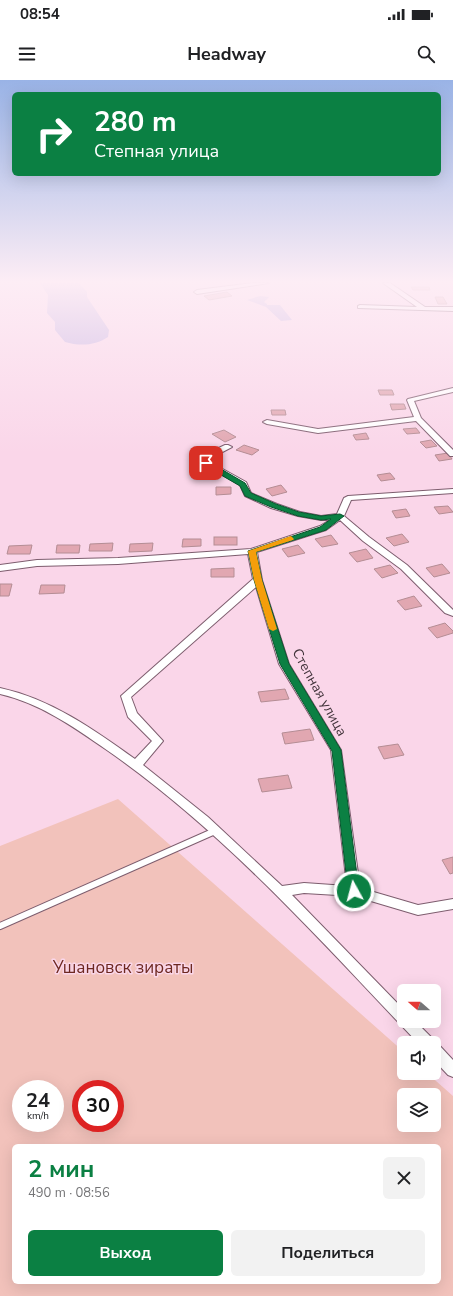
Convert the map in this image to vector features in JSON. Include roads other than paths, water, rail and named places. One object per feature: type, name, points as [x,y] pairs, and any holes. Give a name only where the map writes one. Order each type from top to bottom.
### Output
[{"type":"street","points":[[453,390],[410,400],[418,419],[453,454]]},
{"type":"street","points":[[267,422],[318,431],[418,419]]},
{"type":"street","points":[[228,447],[207,457],[206,463],[243,484],[248,494],[298,514],[321,518],[340,516],[366,539],[404,566],[448,611],[453,613]]},
{"type":"street","points":[[0,568],[37,564],[118,562],[252,551],[323,528],[340,516],[348,498],[453,491]]},
{"type":"street","name":"Степная улица","points":[[252,551],[258,580],[284,664],[336,750],[354,891]]},
{"type":"street","points":[[136,765],[158,741],[132,714],[126,696],[258,580]]},
{"type":"street","points":[[0,692],[17,694],[45,705],[95,736],[136,765],[216,830],[280,891],[397,1012]]},
{"type":"street","points":[[280,891],[304,888],[354,891],[418,910],[453,904]]},
{"type":"street","points":[[413,1028],[420,1036]]},
{"type":"street","points":[[441,1057],[453,1070]]},
{"type":"lane","points":[[0,926],[216,830]]},
{"type":"park label","name":"Ушановск зираты","points":[[123,967]]}]
